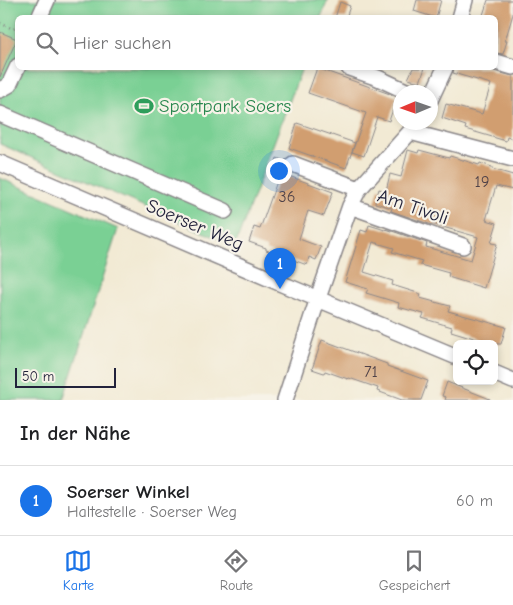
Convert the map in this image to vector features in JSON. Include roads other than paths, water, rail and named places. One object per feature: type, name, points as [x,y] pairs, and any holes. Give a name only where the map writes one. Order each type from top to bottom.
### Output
[{"type":"street","points":[[40,15],[47,0]]},
{"type":"street","points":[[461,15],[465,0]]},
{"type":"street","points":[[498,63],[513,67]]},
{"type":"street","points":[[0,90],[9,85],[16,70]]},
{"type":"street","points":[[355,70],[393,85]]},
{"type":"street","points":[[437,85],[444,70]]},
{"type":"street","points":[[0,114],[225,211]]},
{"type":"street","name":"Am Tivoli","points":[[285,400],[350,206],[359,189],[410,130]]},
{"type":"street","points":[[422,130],[513,159]]},
{"type":"street","name":"Soerser Weg","points":[[0,163],[453,355]]},
{"type":"street","name":"Am Tivoli","points":[[293,164],[359,189]]},
{"type":"street","name":"Am Tivoli","points":[[350,206],[463,246]]},
{"type":"street","points":[[498,375],[513,381]]},
{"type":"place","name":"Sportpark Soers","points":[[144,106]]},
{"type":"place","name":"Soerser Winkel","points":[[280,289]]}]
